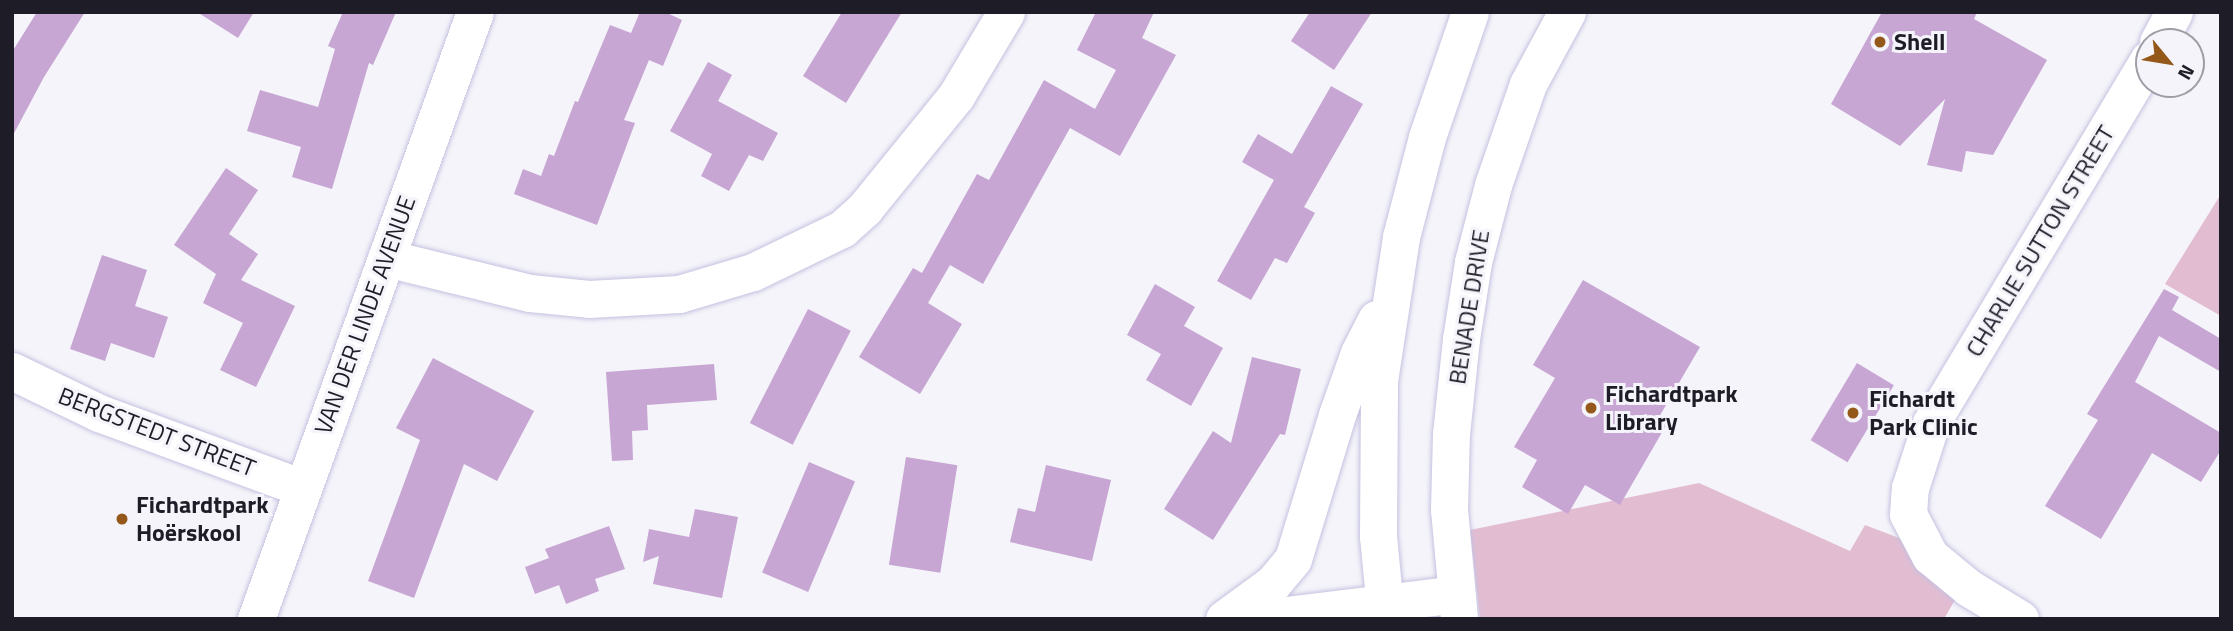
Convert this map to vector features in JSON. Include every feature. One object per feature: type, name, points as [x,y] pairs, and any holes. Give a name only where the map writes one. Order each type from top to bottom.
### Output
[{"type":"street","name":"VAN DER LINDE AVENUE","points":[[256,619],[475,12]]},
{"type":"street","points":[[386,258],[530,293],[589,299],[680,294],[753,272],[842,229],[865,208],[956,96],[1006,12]]},
{"type":"street","points":[[1385,612],[1376,450],[1379,381],[1401,237],[1427,137],[1470,12]]},
{"type":"street","name":"BENADE DRIVE","points":[[1458,607],[1449,509],[1451,435],[1461,339],[1474,262],[1493,186],[1528,83],[1567,12]]},
{"type":"street","points":[[2165,28],[2174,12]]},
{"type":"street","name":"CHARLIE SUTTON STREET","points":[[2020,619],[1959,581],[1930,555],[1915,533],[1908,514],[1910,488],[1931,424],[2135,82]]},
{"type":"street","points":[[1224,619],[1273,583],[1293,559],[1355,365],[1393,284]]},
{"type":"street","name":"BERGSTEDT STREET","points":[[12,371],[99,413],[303,488]]},
{"type":"street","points":[[1253,619],[1458,607]]},
{"type":"shaded area","points":[[2221,194],[2221,316],[2165,284]]},
{"type":"shaded area","points":[[1699,483],[1850,551],[1865,525],[1920,546],[1959,593],[1944,619],[1480,619],[1470,530]]},
{"type":"building","points":[[37,12],[85,12],[44,77],[12,137],[12,52]]},
{"type":"building","points":[[197,12],[254,12],[238,38]]},
{"type":"building","points":[[343,12],[396,12],[373,65],[369,63],[332,189],[292,177],[301,147],[247,131],[260,90],[318,107],[335,49],[328,46]]},
{"type":"building","points":[[640,12],[665,12],[682,20],[663,66],[649,60],[624,120],[635,123],[597,225],[514,194],[523,169],[541,176],[549,154],[554,156],[575,101],[578,102],[610,25],[631,33]]},
{"type":"building","points":[[842,12],[902,12],[846,103],[803,76]]},
{"type":"building","points":[[1096,12],[1154,12],[1142,38],[1176,55],[1120,156],[1070,128],[983,284],[950,265],[928,303],[962,324],[920,394],[859,357],[913,268],[922,273],[977,174],[989,180],[1044,80],[1095,109],[1116,70],[1077,50]]},
{"type":"building","points":[[1310,12],[1372,12],[1334,70],[1291,41]]},
{"type":"building","points":[[1882,12],[1977,12],[1974,19],[2047,60],[1993,155],[1966,151],[1962,172],[1927,165],[1945,99],[1900,146],[1831,104]]},
{"type":"building","points":[[708,62],[732,75],[718,101],[778,133],[763,161],[749,155],[729,191],[701,176],[712,154],[670,131]]},
{"type":"building","points":[[1331,86],[1363,104],[1304,207],[1315,213],[1287,263],[1275,258],[1251,300],[1217,281],[1274,180],[1242,162],[1258,134],[1292,154]]},
{"type":"building","points":[[226,168],[258,190],[229,234],[258,254],[241,280],[295,306],[256,387],[220,370],[243,323],[203,303],[216,274],[174,245]]},
{"type":"building","points":[[102,255],[147,270],[135,306],[168,317],[154,358],[111,343],[105,361],[70,349]]},
{"type":"building","name":"Fichardtpark Library","points":[[1583,280],[1700,347],[1659,417],[1668,422],[1620,505],[1585,485],[1568,514],[1522,487],[1537,460],[1514,447],[1555,378],[1533,365]]},
{"type":"building","points":[[1155,284],[1195,307],[1184,326],[1223,348],[1191,406],[1146,380],[1161,354],[1127,335]]},
{"type":"building","points":[[2164,289],[2179,297],[2172,310],[2221,339],[2221,372],[2159,336],[2135,382],[2221,433],[2221,450],[2201,482],[2152,453],[2101,539],[2045,506],[2098,420],[2087,414]]},
{"type":"building","points":[[808,309],[851,331],[793,445],[750,423]]},
{"type":"building","points":[[1252,357],[1301,369],[1285,435],[1280,434],[1213,540],[1164,509],[1213,431],[1231,443]]},
{"type":"building","points":[[433,358],[534,411],[497,481],[464,464],[414,598],[368,581],[420,440],[396,428]]},
{"type":"building","name":"Fichardt Park Clinic","points":[[1857,363],[1894,385],[1848,462],[1811,440]]},
{"type":"building","points":[[714,364],[717,400],[647,405],[648,430],[632,431],[633,460],[612,461],[606,372]]},
{"type":"building","points":[[906,457],[957,465],[940,573],[889,565]]},
{"type":"building","points":[[809,462],[855,482],[808,592],[762,572]]},
{"type":"building","points":[[1046,465],[1111,480],[1092,561],[1010,542],[1018,508],[1035,512]]},
{"type":"building","points":[[695,509],[738,517],[722,598],[653,584],[659,556],[643,562],[649,529],[689,537]]},
{"type":"building","points":[[609,526],[625,569],[595,579],[599,591],[566,604],[559,585],[535,594],[525,567],[549,558],[545,549]]},
{"type":"place","name":"Shell","points":[[1880,42]]},
{"type":"place","name":"Fichardtpark Library","points":[[1591,408]]},
{"type":"place","name":"Fichardt Park Clinic","points":[[1853,413]]},
{"type":"place","name":"Fichardtpark Hoërskool","points":[[122,519]]}]
